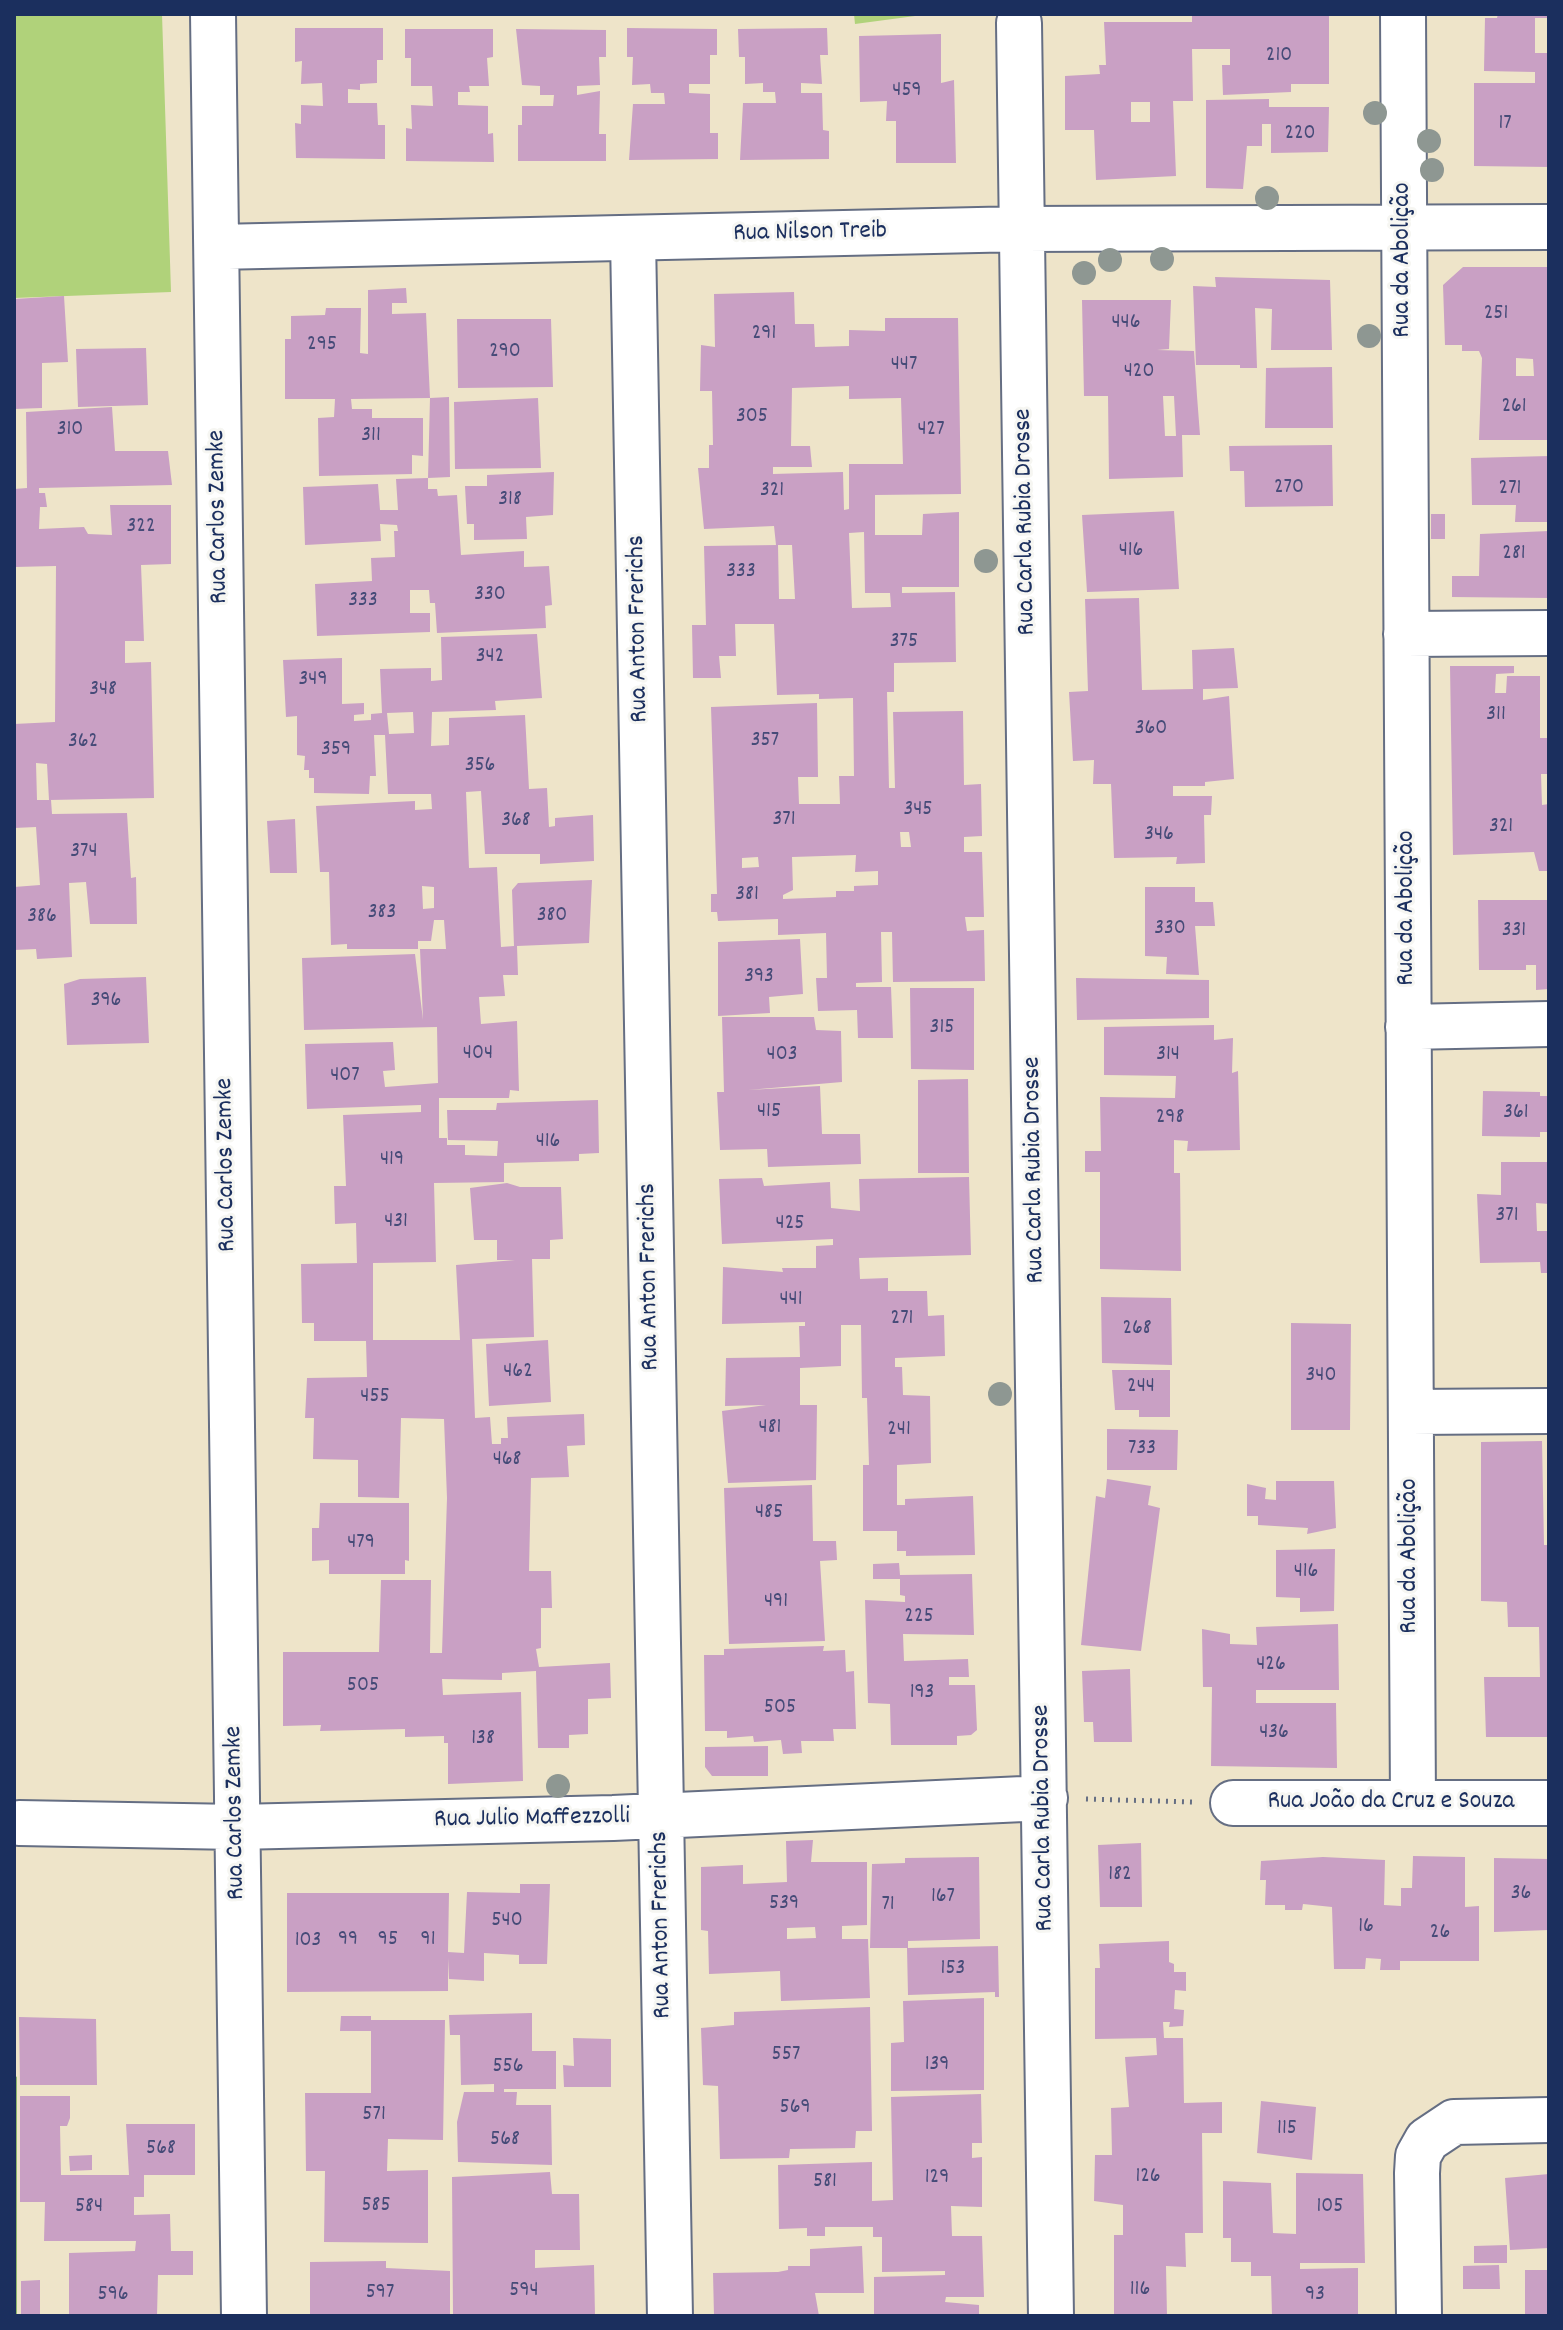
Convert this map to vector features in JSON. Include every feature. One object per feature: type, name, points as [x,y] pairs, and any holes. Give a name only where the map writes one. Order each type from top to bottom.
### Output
[{"type":"street","name":"Rua Carlos Zemke","points":[[213,14],[244,2316]]},
{"type":"street","name":"Rua da Abolição","points":[[1403,14],[1413,1803]]},
{"type":"street","name":"Rua Carla Rubia Drosse","points":[[1019,23],[1051,2316]]},
{"type":"street","name":"Rua Nilson Treib","points":[[217,247],[1023,229],[1549,227]]},
{"type":"street","name":"Rua Anton Frerichs","points":[[633,238],[670,2316]]},
{"type":"street","points":[[1406,634],[1549,633]]},
{"type":"street","points":[[1408,1027],[1549,1024]]},
{"type":"street","points":[[1411,1412],[1549,1411]]},
{"type":"street","name":"Rua Julio Maffezzolli","points":[[19,1823],[237,1827],[661,1817],[1045,1798]]},
{"type":"street","name":"Rua João da Cruz e Souza","points":[[1233,1803],[1549,1803]]},
{"type":"street","points":[[1419,2316],[1417,2173],[1418,2156],[1427,2140],[1454,2122],[1549,2120]]},
{"type":"path","points":[[1045,1798],[1233,1803]]},
{"type":"green space","points":[[14,14],[162,14],[171,292],[14,298]]},
{"type":"green space","points":[[854,14],[930,14],[855,24]]},
{"type":"green space","points":[[14,2075],[17,2077],[17,2316],[14,2316]]},
{"type":"building","points":[[1192,14],[1329,14],[1329,84],[1291,84],[1291,92],[1223,95],[1222,65],[1230,65],[1230,49],[1192,49],[1193,101],[1173,101],[1176,176],[1096,180],[1094,130],[1065,130],[1065,76],[1100,74],[1099,65],[1106,65],[1104,22],[1192,22]],"holes":[[[1131,102],[1150,102],[1150,122],[1131,122]]]},
{"type":"building","points":[[1498,14],[1549,14],[1549,18],[1535,18],[1535,53],[1549,53],[1549,167],[1474,166],[1474,83],[1535,83],[1535,72],[1484,71],[1485,18],[1497,18]]},
{"type":"building","points":[[295,28],[383,28],[383,60],[377,60],[377,83],[360,84],[360,90],[348,89],[348,103],[377,103],[378,125],[385,125],[385,159],[296,158],[295,123],[301,124],[301,105],[323,106],[322,83],[301,84],[302,61],[295,62]]},
{"type":"building","points":[[627,28],[717,29],[717,55],[710,55],[710,84],[689,84],[689,93],[710,94],[710,133],[718,133],[718,159],[629,160],[633,104],[665,104],[664,93],[651,93],[650,84],[632,85],[633,57],[627,57]]},
{"type":"building","points":[[827,28],[828,55],[820,55],[822,84],[801,83],[801,93],[822,93],[823,130],[829,131],[829,159],[740,160],[743,103],[776,103],[775,92],[763,92],[763,83],[745,84],[745,57],[739,57],[738,29]]},
{"type":"building","points":[[405,29],[493,29],[493,57],[487,58],[489,86],[469,86],[470,92],[458,92],[458,105],[488,106],[488,134],[493,133],[494,162],[406,161],[406,128],[412,129],[411,105],[433,106],[432,86],[411,86],[411,58],[405,58]]},
{"type":"building","points":[[516,29],[606,30],[606,57],[599,57],[600,85],[577,86],[577,95],[600,91],[599,134],[606,134],[606,161],[518,161],[518,125],[522,125],[522,106],[553,106],[554,95],[540,95],[540,86],[522,85]]},
{"type":"building","points":[[941,34],[941,83],[954,80],[956,163],[896,163],[896,121],[886,121],[887,101],[860,102],[859,36]]},
{"type":"building","points":[[1269,99],[1269,107],[1329,107],[1328,152],[1271,153],[1271,124],[1262,124],[1262,146],[1247,146],[1243,189],[1206,188],[1206,100]]},
{"type":"building","points":[[1463,267],[1549,267],[1549,440],[1479,440],[1482,358],[1479,351],[1462,351],[1462,345],[1445,345],[1443,285]],"holes":[[[1516,358],[1533,359],[1534,376],[1516,376]]]},
{"type":"building","points":[[1215,277],[1330,280],[1332,350],[1271,350],[1272,309],[1255,308],[1257,368],[1196,365],[1193,286],[1216,287]]},
{"type":"building","points":[[406,288],[407,303],[392,303],[392,314],[426,313],[430,398],[351,399],[352,409],[372,409],[372,418],[423,418],[423,456],[412,455],[412,474],[319,476],[318,418],[334,417],[335,399],[285,399],[285,339],[291,339],[291,316],[325,315],[326,308],[361,308],[360,353],[368,354],[368,290]]},
{"type":"building","points":[[794,292],[795,324],[814,324],[815,347],[849,346],[849,330],[885,331],[885,318],[958,318],[961,494],[875,495],[875,535],[922,535],[923,514],[959,512],[959,587],[902,587],[902,593],[955,592],[956,662],[894,663],[894,692],[887,692],[889,788],[895,788],[893,712],[963,711],[964,785],[981,784],[982,836],[964,837],[964,852],[982,852],[984,917],[965,917],[967,931],[984,930],[985,981],[893,982],[892,932],[881,932],[882,982],[856,983],[856,987],[891,987],[893,1038],[858,1038],[857,1010],[818,1011],[816,978],[827,978],[826,933],[778,935],[778,919],[718,921],[717,912],[711,912],[711,894],[717,894],[711,707],[817,703],[818,777],[798,777],[799,804],[840,804],[839,776],[854,776],[853,698],[819,699],[819,694],[777,695],[774,624],[735,624],[736,656],[719,656],[721,678],[693,678],[692,625],[706,625],[704,546],[778,545],[774,526],[704,529],[698,468],[709,468],[709,445],[713,445],[712,391],[700,391],[701,345],[715,347],[714,294]],"holes":[[[849,386],[849,399],[901,398],[903,464],[849,464],[849,509],[844,510],[843,472],[773,474],[773,467],[812,467],[810,446],[791,446],[792,388]],[[864,532],[865,593],[890,593],[891,607],[852,608],[849,533]],[[778,545],[792,545],[795,599],[779,599]],[[900,832],[909,832],[911,847],[901,847]],[[856,855],[855,872],[878,871],[878,885],[854,886],[854,891],[836,891],[836,897],[783,899],[783,895],[793,890],[792,857]],[[758,857],[759,867],[742,868],[742,858]]]},
{"type":"building","points":[[64,296],[68,362],[42,363],[42,408],[14,409],[14,299]]},
{"type":"building","points":[[1082,300],[1171,300],[1169,349],[1157,350],[1194,351],[1200,435],[1182,435],[1183,477],[1109,479],[1108,396],[1084,396]],"holes":[[[1163,396],[1174,396],[1176,436],[1165,436]]]},
{"type":"building","points":[[457,319],[551,319],[553,387],[458,388]]},
{"type":"building","points":[[146,348],[148,405],[78,407],[76,349]]},
{"type":"building","points":[[1332,367],[1333,428],[1265,428],[1266,368]]},
{"type":"building","points":[[449,397],[450,477],[428,478],[430,398]]},
{"type":"building","points":[[538,398],[541,468],[455,469],[454,402]]},
{"type":"building","points":[[112,407],[115,451],[168,451],[172,485],[39,488],[39,493],[45,493],[47,507],[40,507],[39,529],[84,527],[88,534],[112,535],[110,505],[171,505],[171,564],[141,565],[144,641],[125,641],[125,663],[151,662],[154,798],[49,800],[52,814],[127,813],[131,878],[136,877],[137,924],[90,924],[86,882],[69,883],[72,957],[37,959],[36,949],[14,950],[14,887],[40,885],[36,827],[14,828],[14,724],[55,722],[56,566],[14,567],[14,489],[27,488],[26,412]],"holes":[[[36,763],[47,764],[49,800],[37,800]]]},
{"type":"building","points":[[1332,445],[1333,506],[1245,507],[1244,471],[1230,471],[1229,446]]},
{"type":"building","points":[[1549,456],[1549,522],[1515,522],[1516,505],[1472,505],[1471,458]]},
{"type":"building","points":[[554,472],[553,515],[526,517],[527,539],[474,540],[474,524],[467,524],[465,486],[487,486],[487,475]]},
{"type":"building","points":[[428,478],[428,489],[437,489],[438,496],[457,495],[461,555],[524,551],[524,567],[549,566],[552,605],[545,606],[546,628],[437,633],[435,603],[430,603],[429,590],[410,590],[410,613],[430,613],[430,632],[317,636],[315,584],[372,581],[371,558],[395,557],[394,531],[398,531],[397,525],[380,524],[381,541],[305,545],[303,487],[378,484],[380,510],[398,510],[396,479]]},
{"type":"building","points":[[1174,511],[1179,589],[1087,592],[1082,515]]},
{"type":"building","points":[[1431,514],[1445,514],[1445,539],[1431,539]]},
{"type":"building","points":[[1549,531],[1549,598],[1452,597],[1452,576],[1479,576],[1480,534]]},
{"type":"building","points":[[1139,598],[1142,690],[1193,689],[1192,650],[1234,648],[1238,688],[1203,689],[1203,700],[1229,696],[1234,779],[1205,782],[1205,786],[1173,786],[1173,796],[1212,796],[1211,815],[1204,815],[1205,863],[1176,864],[1177,857],[1114,858],[1111,784],[1093,784],[1094,760],[1073,761],[1069,692],[1088,691],[1085,599]]},
{"type":"building","points":[[537,634],[542,698],[495,701],[496,710],[432,712],[431,746],[449,745],[449,718],[525,715],[529,789],[547,788],[549,827],[555,826],[555,818],[593,815],[594,861],[540,864],[540,854],[485,854],[481,791],[466,792],[469,868],[497,867],[501,947],[514,946],[512,890],[518,883],[592,880],[589,943],[517,946],[518,975],[503,975],[505,996],[479,997],[481,1024],[517,1021],[519,1091],[510,1090],[509,1098],[439,1098],[439,1138],[447,1138],[447,1145],[465,1145],[465,1155],[497,1156],[498,1141],[448,1140],[447,1110],[496,1110],[497,1103],[598,1100],[599,1153],[579,1154],[579,1161],[504,1163],[504,1182],[434,1183],[436,1262],[373,1263],[373,1340],[460,1340],[456,1265],[515,1260],[497,1260],[497,1240],[474,1240],[470,1188],[507,1183],[520,1187],[561,1187],[563,1239],[550,1240],[550,1259],[532,1259],[534,1337],[472,1339],[475,1418],[490,1417],[492,1444],[501,1444],[501,1438],[508,1438],[507,1417],[584,1414],[585,1445],[567,1446],[569,1477],[531,1478],[529,1571],[551,1571],[552,1608],[541,1608],[541,1648],[536,1649],[539,1667],[610,1663],[611,1698],[588,1699],[588,1734],[569,1735],[569,1748],[538,1748],[536,1671],[502,1673],[502,1680],[442,1679],[443,1695],[521,1692],[523,1781],[448,1784],[448,1743],[444,1743],[444,1736],[405,1737],[405,1729],[320,1731],[321,1725],[283,1726],[283,1652],[379,1652],[381,1580],[431,1580],[430,1653],[442,1653],[447,1498],[444,1419],[401,1418],[399,1498],[358,1497],[358,1460],[313,1459],[314,1418],[305,1418],[307,1378],[367,1377],[366,1341],[314,1341],[314,1323],[302,1323],[301,1264],[357,1263],[356,1223],[335,1224],[334,1186],[346,1186],[343,1115],[421,1112],[421,1105],[307,1109],[305,1044],[393,1042],[395,1070],[383,1071],[385,1087],[438,1083],[437,1027],[304,1030],[302,958],[415,954],[423,1020],[420,949],[446,949],[444,920],[434,920],[431,941],[418,941],[418,949],[347,949],[347,944],[331,945],[329,872],[320,872],[316,806],[415,801],[415,810],[432,809],[431,794],[388,794],[385,735],[374,735],[376,776],[370,776],[369,794],[314,793],[314,778],[309,778],[309,770],[304,770],[305,756],[297,755],[297,716],[286,717],[283,660],[342,658],[342,704],[364,703],[364,714],[354,715],[354,721],[371,720],[371,714],[382,713],[380,669],[431,668],[431,681],[442,680],[441,637]],"holes":[[[413,712],[414,733],[389,734],[387,713]],[[422,886],[434,887],[434,908],[423,909]]]},
{"type":"building","points":[[1450,666],[1514,666],[1514,673],[1496,674],[1495,693],[1506,693],[1507,676],[1540,676],[1540,738],[1549,738],[1549,774],[1541,774],[1542,805],[1549,804],[1549,871],[1539,871],[1534,852],[1453,855]]},
{"type":"building","points":[[295,819],[297,873],[270,873],[267,821]]},
{"type":"building","points":[[1145,887],[1195,887],[1195,902],[1213,902],[1215,926],[1195,926],[1199,975],[1166,974],[1167,957],[1145,956]]},
{"type":"building","points":[[1478,900],[1549,900],[1549,989],[1536,990],[1536,965],[1526,965],[1526,970],[1479,970]]},
{"type":"building","points":[[800,939],[803,994],[769,997],[770,1013],[718,1016],[718,942]]},
{"type":"building","points":[[146,977],[149,1043],[67,1045],[64,984],[80,979]]},
{"type":"building","points":[[1076,978],[1209,980],[1209,1018],[1077,1020]]},
{"type":"building","points":[[910,988],[974,988],[974,1070],[911,1069]]},
{"type":"building","points":[[722,1017],[814,1017],[816,1030],[841,1031],[842,1082],[748,1090],[820,1086],[822,1134],[860,1134],[861,1164],[768,1167],[767,1149],[720,1150],[717,1092],[724,1092]]},
{"type":"building","points":[[1214,1025],[1214,1040],[1233,1038],[1232,1073],[1238,1071],[1240,1150],[1187,1151],[1188,1141],[1174,1140],[1174,1173],[1180,1173],[1181,1271],[1100,1269],[1100,1172],[1085,1172],[1085,1151],[1101,1151],[1100,1097],[1175,1098],[1176,1076],[1104,1075],[1104,1027]]},
{"type":"building","points":[[968,1079],[969,1173],[918,1173],[918,1080]]},
{"type":"building","points":[[1483,1091],[1540,1092],[1540,1096],[1549,1096],[1549,1132],[1540,1132],[1540,1137],[1482,1136]]},
{"type":"building","points":[[1501,1162],[1549,1162],[1549,1204],[1536,1203],[1537,1231],[1549,1231],[1549,1273],[1541,1273],[1540,1262],[1480,1263],[1477,1194],[1501,1195]]},
{"type":"building","points":[[969,1177],[971,1255],[859,1258],[860,1279],[888,1278],[888,1291],[927,1291],[928,1316],[944,1315],[945,1356],[895,1358],[895,1367],[902,1367],[903,1395],[930,1396],[931,1463],[897,1465],[897,1505],[905,1505],[905,1499],[973,1496],[975,1555],[906,1556],[906,1551],[897,1551],[897,1531],[863,1531],[863,1465],[869,1465],[867,1398],[862,1398],[861,1325],[841,1325],[841,1366],[800,1368],[800,1405],[817,1405],[816,1480],[728,1483],[722,1411],[766,1405],[725,1406],[726,1358],[800,1357],[799,1326],[805,1326],[805,1322],[722,1324],[723,1267],[783,1272],[782,1268],[816,1268],[816,1246],[833,1245],[833,1239],[722,1244],[719,1179],[762,1178],[764,1186],[830,1182],[831,1208],[860,1211],[859,1179]]},
{"type":"building","points":[[1101,1297],[1171,1298],[1172,1365],[1102,1363]]},
{"type":"building","points":[[1291,1323],[1351,1324],[1350,1430],[1291,1430]]},
{"type":"building","points":[[548,1340],[551,1402],[489,1406],[486,1344]]},
{"type":"building","points":[[1112,1370],[1170,1370],[1170,1417],[1139,1417],[1139,1410],[1115,1410]]},
{"type":"building","points":[[1107,1429],[1178,1430],[1177,1470],[1107,1470]]},
{"type":"building","points":[[1542,1441],[1544,1545],[1549,1545],[1549,1737],[1486,1737],[1484,1677],[1540,1677],[1539,1627],[1508,1627],[1507,1602],[1481,1601],[1481,1442]]},
{"type":"building","points":[[1107,1479],[1151,1486],[1148,1505],[1160,1508],[1141,1651],[1081,1645],[1096,1496],[1105,1498]]},
{"type":"building","points":[[1276,1481],[1334,1481],[1336,1528],[1307,1534],[1308,1528],[1258,1525],[1258,1516],[1247,1516],[1247,1484],[1266,1488],[1265,1499],[1276,1500]]},
{"type":"building","points":[[812,1485],[813,1541],[836,1541],[837,1560],[820,1561],[825,1641],[729,1644],[724,1488]]},
{"type":"building","points":[[320,1503],[409,1503],[409,1561],[405,1560],[405,1574],[329,1574],[329,1560],[312,1561],[312,1528],[319,1528]]},
{"type":"building","points":[[1335,1549],[1334,1611],[1300,1612],[1300,1598],[1276,1597],[1276,1550]]},
{"type":"building","points":[[899,1563],[900,1575],[972,1574],[974,1635],[903,1634],[904,1661],[968,1659],[969,1677],[949,1677],[949,1685],[975,1685],[977,1730],[971,1735],[957,1736],[957,1745],[891,1745],[890,1704],[868,1703],[865,1600],[905,1602],[905,1596],[900,1595],[900,1579],[873,1579],[873,1564]]},
{"type":"building","points":[[1338,1624],[1339,1690],[1256,1690],[1256,1703],[1336,1703],[1337,1768],[1211,1766],[1212,1687],[1203,1687],[1202,1629],[1230,1634],[1230,1644],[1257,1645],[1256,1627]]},
{"type":"building","points":[[824,1646],[823,1651],[845,1650],[846,1672],[854,1671],[856,1729],[833,1729],[834,1741],[801,1741],[802,1753],[783,1754],[781,1740],[754,1742],[753,1736],[727,1738],[727,1731],[705,1731],[704,1655],[724,1655],[724,1649]]},
{"type":"building","points":[[1130,1669],[1132,1742],[1094,1742],[1093,1722],[1084,1722],[1082,1671]]},
{"type":"building","points":[[768,1746],[768,1776],[712,1776],[705,1767],[705,1747]]},
{"type":"building","points":[[813,1840],[811,1862],[867,1862],[867,1925],[842,1926],[842,1939],[868,1939],[870,1998],[781,2001],[780,1971],[709,1974],[708,1931],[701,1930],[701,1867],[743,1865],[743,1884],[787,1882],[786,1841]],"holes":[[[815,1927],[816,1938],[787,1939],[787,1928]]]},
{"type":"building","points":[[1141,1843],[1142,1907],[1100,1907],[1098,1845]]},
{"type":"building","points":[[1413,1856],[1465,1857],[1465,1907],[1479,1906],[1479,1961],[1400,1961],[1400,1970],[1380,1970],[1381,1959],[1366,1958],[1365,1969],[1334,1969],[1332,1907],[1303,1904],[1302,1910],[1285,1910],[1285,1905],[1265,1905],[1266,1880],[1260,1880],[1261,1861],[1323,1857],[1385,1860],[1384,1905],[1401,1906],[1401,1888],[1412,1888]]},
{"type":"building","points":[[979,1857],[980,1939],[908,1941],[908,1948],[998,1946],[999,1997],[995,1997],[995,1992],[908,1995],[907,1948],[870,1948],[872,1864],[905,1863],[905,1858]]},
{"type":"building","points":[[1494,1858],[1549,1859],[1549,1930],[1494,1932]]},
{"type":"building","points":[[520,1884],[550,1884],[547,1964],[519,1964],[519,1955],[484,1953],[484,1981],[449,1979],[448,1958],[448,1991],[287,1992],[287,1893],[449,1893],[448,1952],[464,1953],[467,1892],[520,1893]]},
{"type":"building","points":[[1169,1941],[1169,1962],[1174,1964],[1174,1972],[1186,1972],[1186,1991],[1175,1990],[1174,2009],[1184,2010],[1183,2026],[1169,2027],[1170,2022],[1163,2022],[1164,2038],[1183,2038],[1184,2103],[1222,2102],[1222,2133],[1202,2133],[1203,2233],[1185,2233],[1186,2267],[1166,2266],[1167,2316],[1114,2316],[1114,2235],[1123,2235],[1123,2205],[1094,2201],[1095,2155],[1112,2155],[1111,2108],[1129,2107],[1125,2057],[1157,2055],[1156,2038],[1095,2039],[1095,1968],[1100,1968],[1099,1944]]},
{"type":"building","points":[[984,1998],[984,2090],[891,2091],[891,2043],[904,2042],[903,2001]]},
{"type":"building","points":[[870,2007],[872,2131],[856,2131],[855,2148],[790,2149],[789,2158],[720,2159],[718,2086],[703,2085],[701,2028],[734,2025],[734,2012]]},
{"type":"building","points":[[532,2013],[532,2051],[556,2051],[556,2089],[504,2089],[504,2092],[517,2092],[516,2105],[551,2105],[552,2165],[458,2162],[457,2122],[464,2092],[494,2092],[494,2084],[461,2085],[460,2035],[450,2035],[449,2015]]},
{"type":"building","points":[[341,2016],[371,2016],[371,2020],[445,2020],[443,2140],[388,2139],[387,2171],[428,2170],[428,2243],[324,2242],[325,2171],[306,2171],[305,2093],[371,2093],[371,2031],[340,2031]]},
{"type":"building","points":[[19,2017],[96,2019],[97,2085],[20,2085]]},
{"type":"building","points":[[573,2038],[611,2039],[611,2087],[564,2087],[563,2065],[574,2066]]},
{"type":"building","points":[[981,2094],[982,2143],[972,2143],[972,2158],[982,2157],[982,2207],[951,2206],[952,2236],[982,2236],[984,2297],[946,2297],[945,2302],[979,2305],[979,2316],[874,2316],[874,2277],[945,2275],[945,2271],[882,2272],[882,2237],[873,2237],[873,2227],[825,2227],[825,2236],[807,2236],[807,2228],[779,2229],[778,2165],[872,2162],[872,2201],[893,2200],[891,2097]]},
{"type":"building","points":[[20,2096],[70,2096],[70,2118],[67,2126],[60,2126],[61,2175],[129,2175],[126,2124],[195,2124],[195,2175],[144,2175],[144,2197],[134,2197],[134,2215],[170,2214],[171,2251],[193,2251],[193,2275],[158,2275],[157,2316],[69,2316],[69,2253],[135,2251],[136,2241],[44,2241],[45,2202],[20,2202]]},
{"type":"building","points":[[1261,2101],[1316,2107],[1312,2160],[1257,2153]]},
{"type":"building","points":[[92,2155],[92,2170],[70,2171],[69,2156]]},
{"type":"building","points":[[550,2172],[552,2194],[579,2194],[580,2250],[535,2250],[535,2268],[594,2265],[595,2316],[453,2316],[452,2177]]},
{"type":"building","points":[[1296,2173],[1363,2174],[1365,2263],[1300,2263],[1300,2269],[1358,2268],[1358,2316],[1272,2316],[1271,2276],[1251,2276],[1251,2262],[1231,2262],[1231,2238],[1223,2238],[1223,2181],[1271,2183],[1273,2233],[1296,2234]]},
{"type":"building","points":[[1549,2174],[1549,2248],[1510,2250],[1505,2178]]},
{"type":"building","points":[[1507,2245],[1507,2263],[1474,2263],[1474,2246]]},
{"type":"building","points":[[862,2246],[864,2293],[815,2293],[819,2316],[714,2316],[713,2273],[778,2272],[788,2270],[788,2266],[810,2266],[810,2249]]},
{"type":"building","points":[[386,2261],[386,2268],[450,2271],[450,2316],[310,2316],[310,2262]]},
{"type":"building","points":[[1499,2265],[1500,2289],[1463,2289],[1463,2266]]},
{"type":"building","points":[[1525,2270],[1549,2270],[1549,2316],[1525,2316]]},
{"type":"building","points":[[40,2280],[40,2316],[21,2316],[21,2281]]}]
